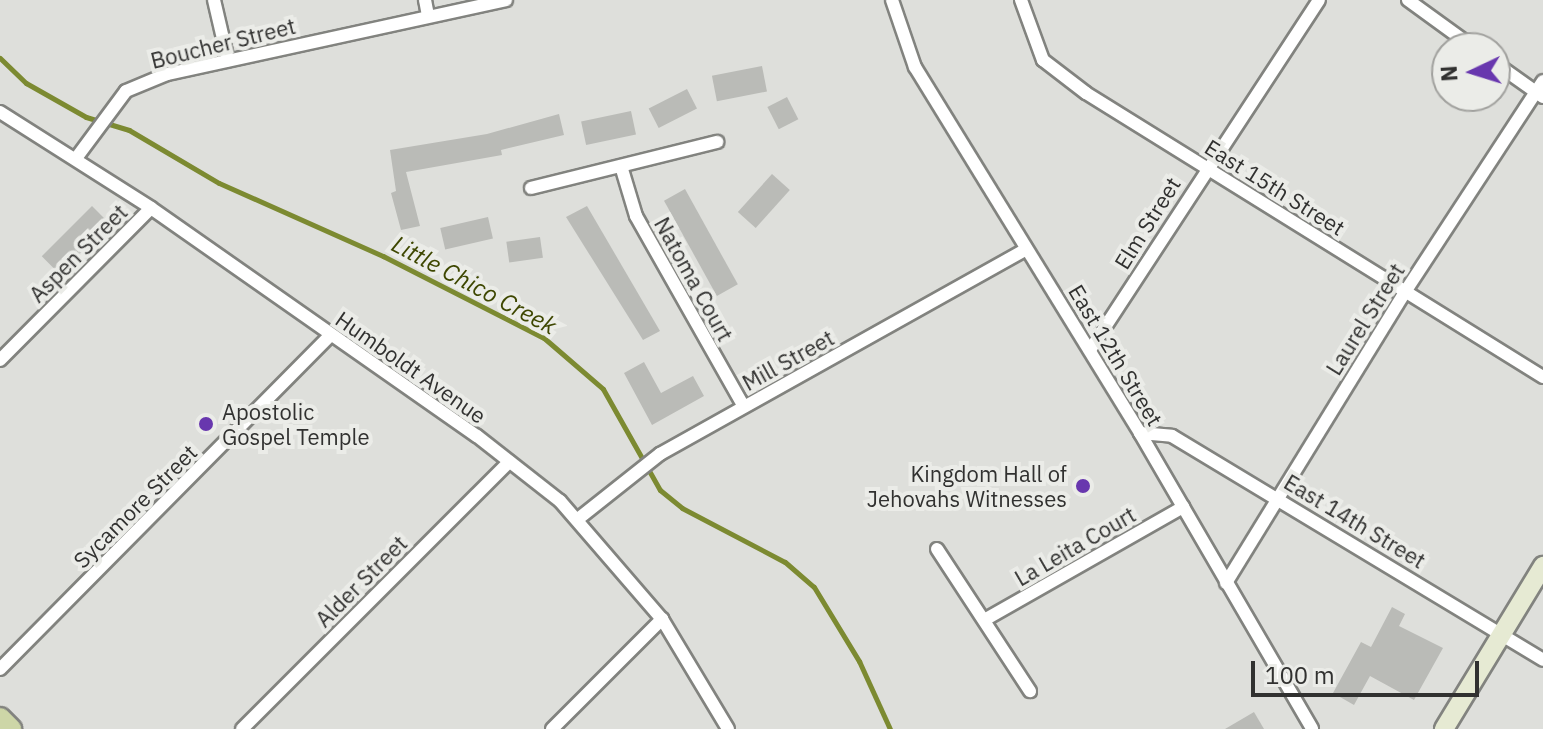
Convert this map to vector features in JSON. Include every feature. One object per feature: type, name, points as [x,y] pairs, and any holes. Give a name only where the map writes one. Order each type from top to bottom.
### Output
[{"type":"main road","points":[[0,718],[11,729]]},
{"type":"street","points":[[214,0],[228,60]]},
{"type":"street","points":[[425,0],[428,16]]},
{"type":"street","name":"Boucher Street","points":[[77,157],[120,99],[167,74],[506,0]]},
{"type":"street","name":"East 12th Street","points":[[892,0],[915,67],[1140,433],[1312,729]]},
{"type":"street","name":"East 15th Street","points":[[1021,0],[1043,60],[1086,93],[1543,377]]},
{"type":"street","name":"Elm Street","points":[[1090,350],[1206,167],[1319,0]]},
{"type":"street","points":[[1408,0],[1452,32]]},
{"type":"street","points":[[1511,74],[1539,94]]},
{"type":"street","name":"Laurel Street","points":[[1226,583],[1405,292],[1539,94],[1543,81]]},
{"type":"street","name":"Humboldt Avenue","points":[[0,112],[77,157],[151,208],[509,462],[578,519],[662,619],[728,729]]},
{"type":"street","points":[[531,188],[717,142]]},
{"type":"street","name":"Natoma Court","points":[[621,166],[636,216],[744,407]]},
{"type":"street","name":"Aspen Street","points":[[0,360],[151,208]]},
{"type":"street","name":"Mill Street","points":[[578,519],[623,478],[660,454],[1027,249]]},
{"type":"street","name":"Sycamore Street","points":[[0,669],[331,335]]},
{"type":"street","name":"East 14th Street","points":[[1140,433],[1172,436],[1543,660]]},
{"type":"street","name":"Alder Street","points":[[242,729],[509,462]]},
{"type":"street","name":"La Leita Court","points":[[986,619],[1183,507]]},
{"type":"street","points":[[937,549],[986,619],[1030,691]]},
{"type":"street","points":[[1444,729],[1543,566]]},
{"type":"street","points":[[552,729],[662,619]]},
{"type":"building","points":[[762,66],[767,92],[717,101],[712,76]]},
{"type":"building","points":[[687,89],[697,109],[659,128],[649,109]]},
{"type":"building","points":[[787,97],[798,119],[779,129],[767,107]]},
{"type":"building","points":[[631,111],[636,134],[586,145],[581,122]]},
{"type":"building","points":[[559,114],[564,135],[501,150],[502,155],[406,172],[420,226],[401,230],[391,193],[396,191],[390,150],[487,134]]},
{"type":"building","points":[[772,174],[790,190],[756,228],[738,212]]},
{"type":"building","points":[[685,189],[738,284],[717,296],[664,201]]},
{"type":"building","points":[[92,206],[110,224],[59,274],[42,256]]},
{"type":"building","points":[[587,206],[660,331],[643,340],[566,217]]},
{"type":"building","points":[[488,217],[493,238],[445,249],[440,228]]},
{"type":"building","points":[[540,237],[543,258],[509,263],[506,242]]},
{"type":"building","points":[[644,362],[661,393],[693,376],[704,396],[652,425],[624,373]]},
{"type":"building","points":[[1392,607],[1405,614],[1399,626],[1443,648],[1414,700],[1370,676],[1354,705],[1333,693],[1361,642],[1371,647]]},
{"type":"building","points":[[1254,712],[1264,729],[1225,729]]},
{"type":"waterway","name":"Little Chico Creek","points":[[0,58],[26,83],[86,117],[129,130],[219,183],[383,256],[544,338],[603,389],[660,490],[682,508],[785,562],[814,587],[859,661],[890,729]]},
{"type":"place","name":"Apostolic Gospel Temple","points":[[206,424]]},
{"type":"place","name":"Kingdom Hall of Jehovahs Witnesses","points":[[1083,486]]}]
